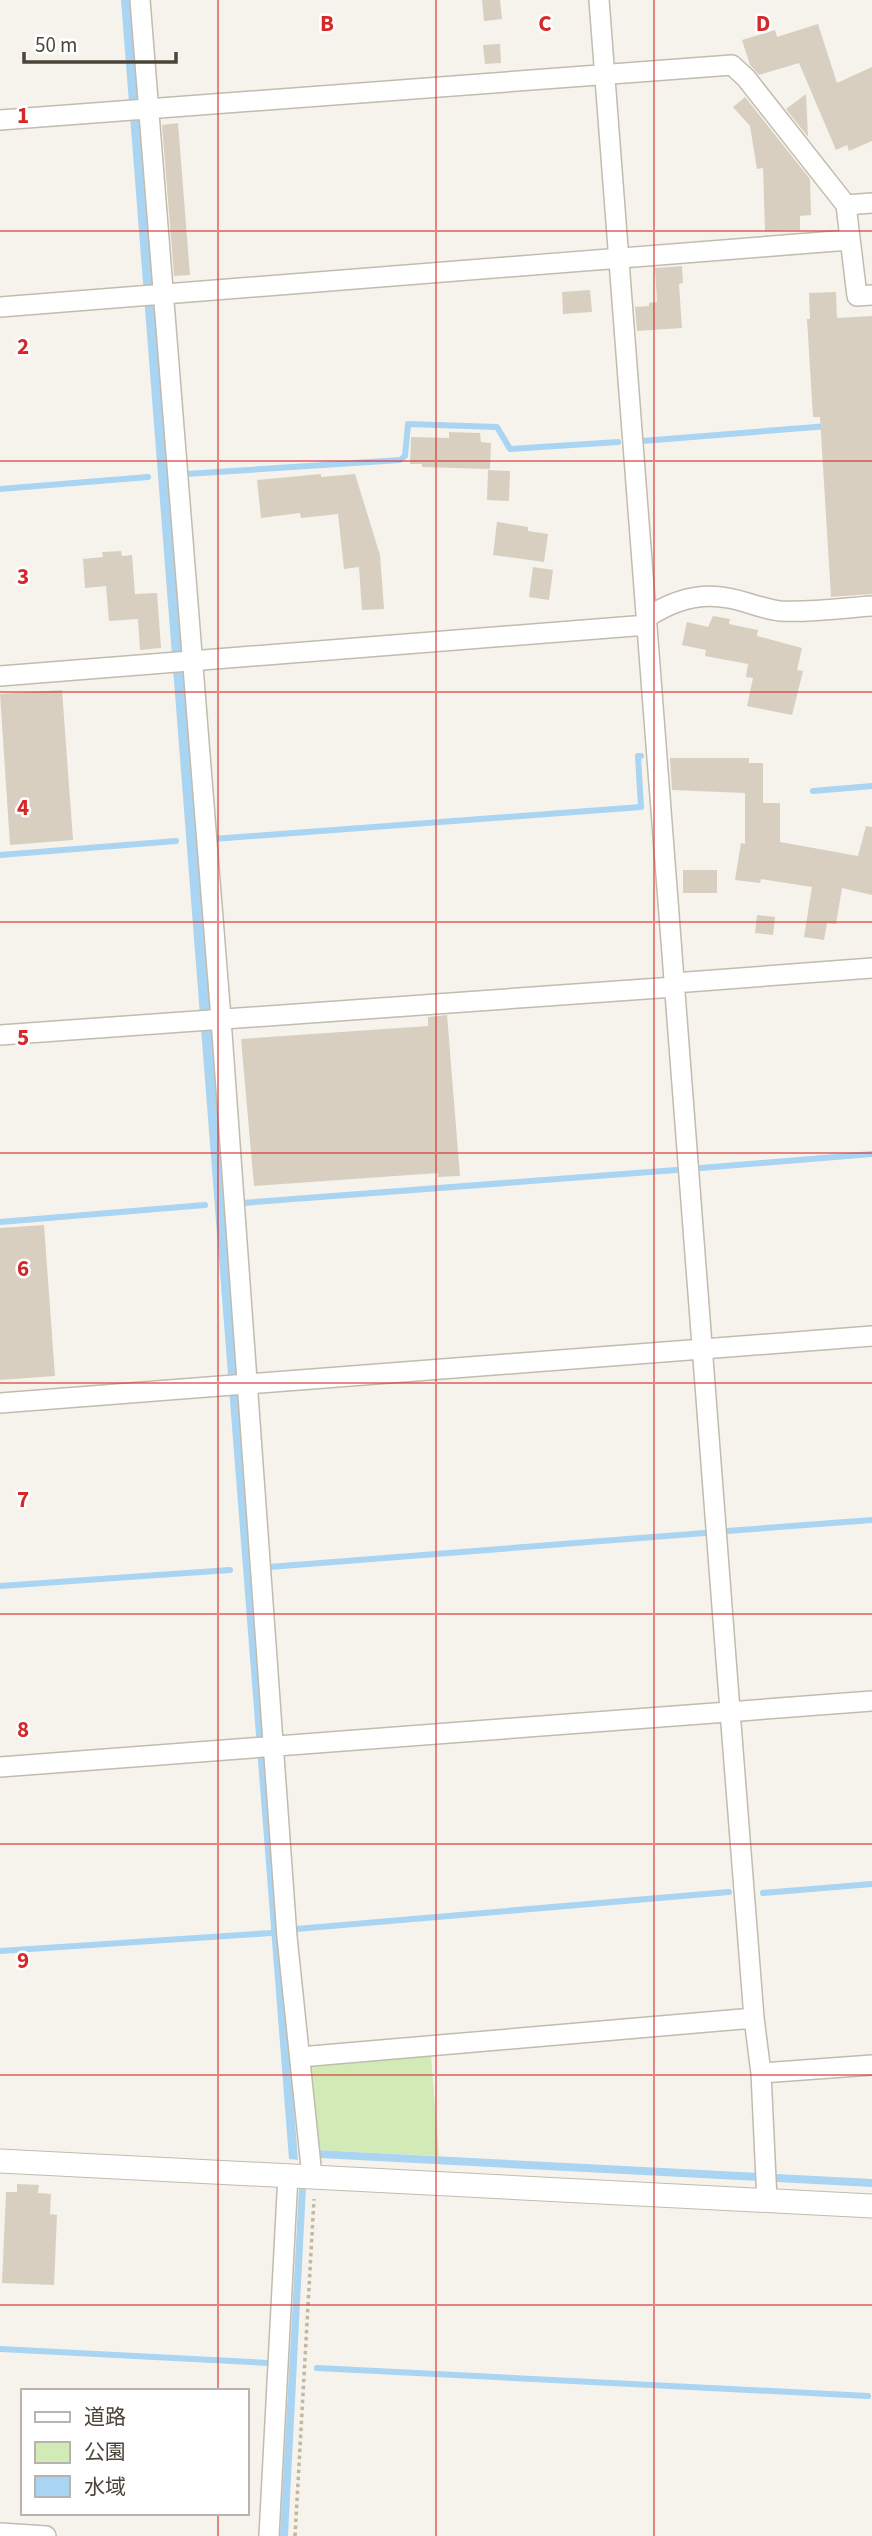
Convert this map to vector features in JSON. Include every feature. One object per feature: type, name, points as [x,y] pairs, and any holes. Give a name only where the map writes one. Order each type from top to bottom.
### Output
[{"type":"street","points":[[140,0],[141,110],[154,295],[266,1748],[313,2176]]},
{"type":"street","points":[[599,0],[730,1712],[754,2018],[761,2073],[766,2185]]},
{"type":"street","points":[[0,120],[732,65],[746,78],[846,205],[857,296],[872,295]]},
{"type":"street","points":[[846,205],[872,203]]},
{"type":"street","points":[[0,307],[849,240]]},
{"type":"street","points":[[0,676],[647,622],[671,604],[704,597],[728,597],[778,611],[872,606]]},
{"type":"street","points":[[0,1035],[872,968]]},
{"type":"street","points":[[0,1404],[872,1336]]},
{"type":"street","points":[[0,1767],[872,1701]]},
{"type":"street","points":[[300,2057],[754,2018]]},
{"type":"street","points":[[761,2073],[872,2065]]},
{"type":"street","points":[[0,2161],[313,2176],[766,2185],[872,2206]]},
{"type":"street","points":[[269,2536],[288,2175]]},
{"type":"street","points":[[0,2533],[46,2536]]},
{"type":"path","points":[[295,2536],[313,2176]]},
{"type":"green space","points":[[431,2056],[439,2156],[316,2150],[307,2065]]},
{"type":"water","points":[[121,0],[133,0],[298,2160],[289,2159]]},
{"type":"water","points":[[316,2150],[872,2179],[872,2187],[320,2158],[316,2156]]},
{"type":"water","points":[[306,2187],[288,2536],[280,2536],[299,2188]]},
{"type":"building","points":[[482,0],[500,0],[502,19],[484,21]]},
{"type":"building","points":[[818,24],[837,83],[872,67],[872,141],[849,151],[847,145],[836,150],[799,63],[759,75],[750,65],[742,40],[775,30],[777,37]]},
{"type":"building","points":[[500,44],[501,63],[485,64],[483,45]]},
{"type":"building","points":[[806,94],[808,137],[786,109]]},
{"type":"building","points":[[745,97],[810,179],[811,215],[800,216],[800,230],[765,231],[763,168],[757,169],[750,126],[733,107]]},
{"type":"building","points":[[178,123],[190,275],[174,276],[162,125]]},
{"type":"building","points":[[682,266],[683,283],[679,284],[682,328],[637,331],[635,307],[649,306],[649,303],[657,302],[655,268]]},
{"type":"building","points":[[590,290],[592,312],[563,314],[562,292]]},
{"type":"building","points":[[836,292],[837,318],[872,316],[872,594],[831,597],[820,417],[813,417],[807,319],[810,319],[809,293]]},
{"type":"building","points":[[449,432],[480,433],[481,442],[491,443],[490,469],[422,467],[422,464],[410,464],[411,437],[449,438]]},
{"type":"building","points":[[488,470],[510,471],[509,501],[487,500]]},
{"type":"building","points":[[321,474],[321,477],[355,474],[380,555],[384,609],[362,610],[359,567],[344,569],[338,514],[301,518],[300,513],[261,518],[257,480]]},
{"type":"building","points":[[497,522],[528,527],[528,531],[548,534],[544,562],[493,555]]},
{"type":"building","points":[[121,551],[122,556],[132,555],[135,594],[157,593],[161,648],[140,650],[138,619],[109,621],[106,586],[85,588],[83,559],[103,557],[102,552]]},
{"type":"building","points":[[533,567],[553,570],[549,600],[529,597]]},
{"type":"building","points":[[713,616],[730,619],[729,624],[758,630],[757,636],[802,648],[797,670],[803,671],[792,715],[747,706],[753,678],[746,677],[748,664],[705,656],[706,650],[682,645],[687,622],[708,627]]},
{"type":"building","points":[[62,690],[73,840],[10,845],[0,694]]},
{"type":"building","points":[[670,758],[749,758],[749,763],[763,763],[763,803],[780,803],[780,842],[858,856],[866,826],[872,827],[872,895],[842,888],[836,924],[827,923],[824,940],[804,937],[812,887],[761,879],[760,883],[735,880],[741,843],[745,844],[745,793],[672,790]]},
{"type":"building","points":[[683,870],[717,870],[717,893],[683,893]]},
{"type":"building","points":[[757,915],[775,917],[773,935],[755,933]]},
{"type":"building","points":[[447,1015],[460,1176],[438,1177],[438,1173],[254,1186],[241,1039],[428,1026],[428,1017]]},
{"type":"building","points":[[44,1225],[55,1376],[0,1380],[0,1228]]},
{"type":"building","points":[[17,2184],[39,2185],[38,2193],[51,2194],[50,2214],[57,2215],[54,2285],[2,2283],[6,2192],[17,2192]]},
{"type":"waterway","points":[[186,474],[400,460],[405,456],[408,424],[497,427],[510,449],[618,442]]},
{"type":"waterway","points":[[642,441],[828,426]]},
{"type":"waterway","points":[[0,489],[148,477]]},
{"type":"waterway","points":[[213,839],[641,807],[638,756],[641,756]]},
{"type":"waterway","points":[[813,791],[872,786]]},
{"type":"waterway","points":[[0,855],[176,841]]},
{"type":"waterway","points":[[701,1168],[872,1154]]},
{"type":"waterway","points":[[242,1203],[676,1170]]},
{"type":"waterway","points":[[0,1222],[205,1205]]},
{"type":"waterway","points":[[727,1531],[872,1520]]},
{"type":"waterway","points":[[269,1567],[705,1533]]},
{"type":"waterway","points":[[0,1586],[230,1570]]},
{"type":"waterway","points":[[763,1893],[872,1884]]},
{"type":"waterway","points":[[296,1929],[729,1892]]},
{"type":"waterway","points":[[0,1951],[271,1933]]},
{"type":"waterway","points":[[0,2349],[269,2363]]},
{"type":"waterway","points":[[317,2368],[868,2396]]}]
